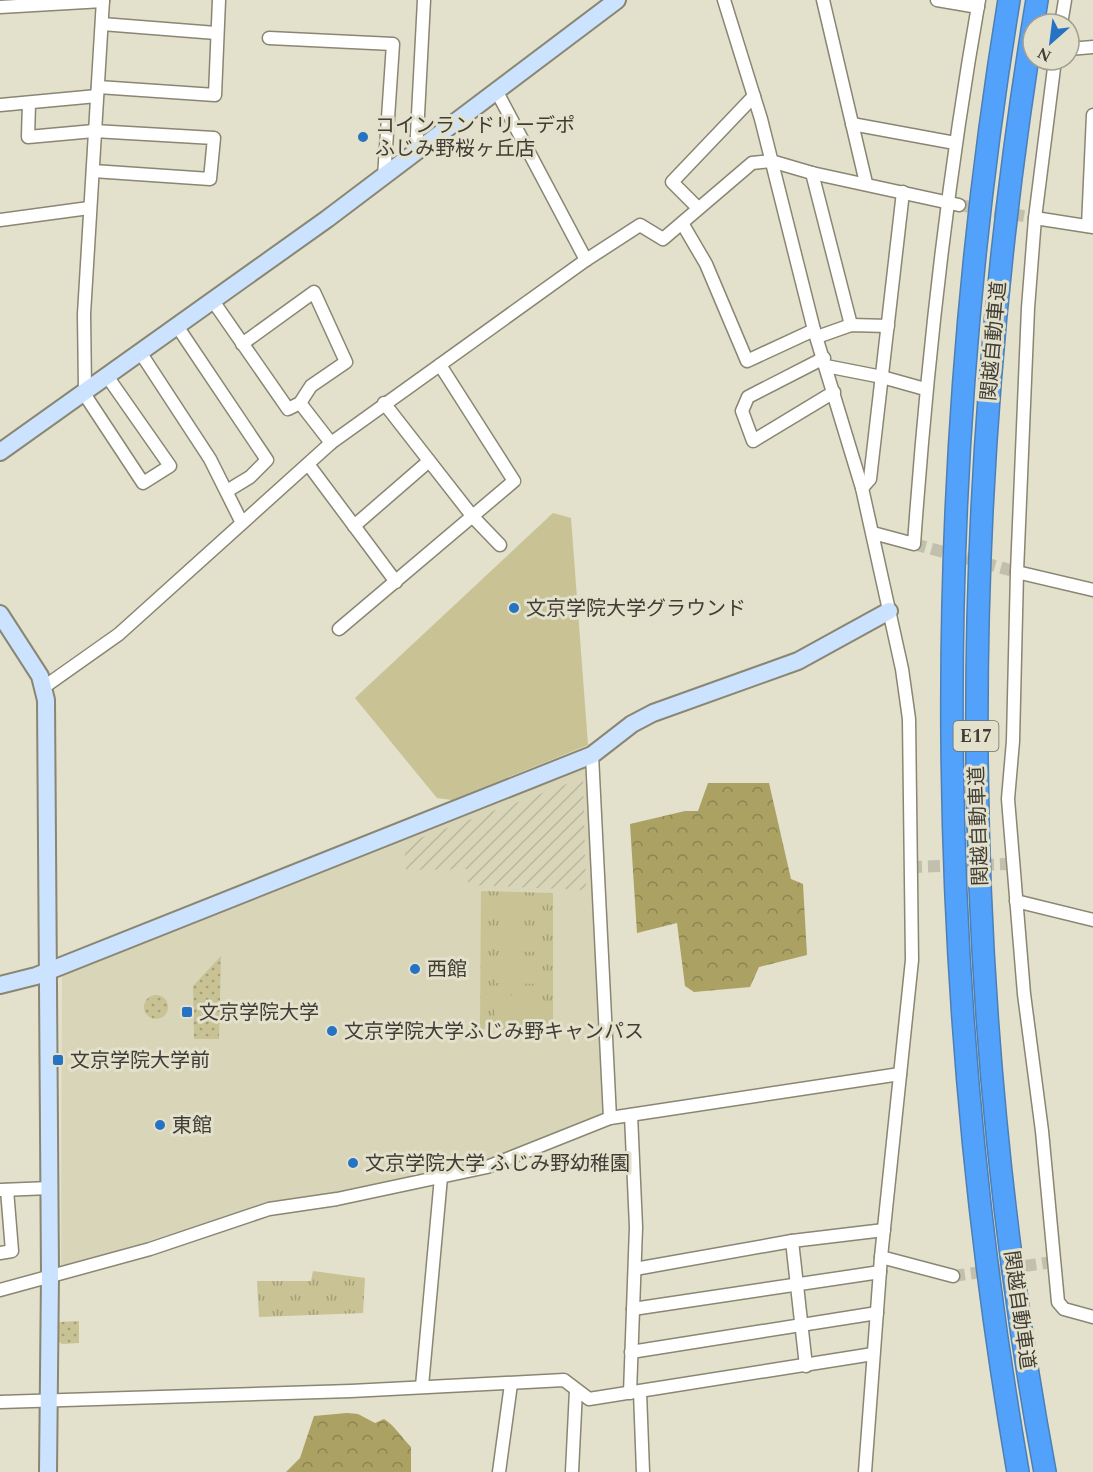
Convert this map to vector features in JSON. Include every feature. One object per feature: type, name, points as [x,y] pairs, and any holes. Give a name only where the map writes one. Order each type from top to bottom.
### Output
[{"type":"highway","name":"関越自動車道","points":[[1010,0],[992,107],[970,293],[957,469],[950,748],[954,904],[975,1173],[989,1291],[1018,1472]]},
{"type":"highway","name":"関越自動車道","points":[[1037,0],[1018,111],[993,330],[983,492],[975,748],[988,1030],[1001,1170],[1045,1472]]},
{"type":"street","points":[[0,105],[97,91],[214,95],[219,0]]},
{"type":"street","points":[[416,153],[424,0]]},
{"type":"street","points":[[0,452],[384,177],[617,0]]},
{"type":"street","points":[[724,0],[754,96],[816,333],[862,488],[902,669],[909,719],[912,960],[881,1257],[865,1472]]},
{"type":"street","points":[[823,0],[866,183]]},
{"type":"street","points":[[873,533],[914,544],[925,389],[952,204],[955,143],[979,4],[937,0]]},
{"type":"street","points":[[0,7],[103,1],[89,208],[84,314],[84,391],[143,483],[170,466],[107,376]]},
{"type":"street","points":[[102,24],[216,33]]},
{"type":"street","points":[[269,38],[393,44],[384,177]]},
{"type":"street","points":[[1053,72],[1035,218],[1017,572],[1013,741],[1008,799],[1016,901],[1058,1302],[1064,1309],[1093,1317]]},
{"type":"street","points":[[497,92],[586,260]]},
{"type":"street","points":[[698,208],[672,182],[754,96]]},
{"type":"street","points":[[29,102],[28,137],[94,131],[214,138],[210,179],[93,171]]},
{"type":"street","points":[[1035,218],[1091,226],[1093,115]]},
{"type":"street","points":[[852,124],[955,143]]},
{"type":"street","points":[[44,687],[119,633],[331,443],[384,403],[586,260],[640,225],[663,239],[752,163],[771,161],[812,173],[866,183],[952,204]]},
{"type":"street","points":[[812,173],[850,326]]},
{"type":"street","points":[[862,488],[870,479],[903,192]]},
{"type":"street","points":[[0,220],[89,208]]},
{"type":"street","points":[[682,223],[706,264],[747,361],[816,333],[850,326],[888,326]]},
{"type":"street","points":[[213,301],[242,344],[288,409],[300,403],[311,386],[346,362],[314,292],[242,344]]},
{"type":"street","points":[[177,326],[267,460],[250,477],[227,491]]},
{"type":"street","points":[[140,352],[210,459],[242,523]]},
{"type":"street","points":[[834,392],[753,441],[742,411],[748,397],[825,362],[925,389]]},
{"type":"street","points":[[339,629],[514,481],[440,364]]},
{"type":"street","points":[[300,403],[331,443]]},
{"type":"street","points":[[384,403],[473,517],[500,545]]},
{"type":"street","points":[[354,526],[429,461]]},
{"type":"street","points":[[308,464],[396,582]]},
{"type":"street","points":[[1017,572],[1093,590]]},
{"type":"street","points":[[0,985],[48,971],[592,755],[632,724],[653,713],[798,661],[889,611]]},
{"type":"street","points":[[0,614],[40,676],[44,687],[50,1188],[48,1472]]},
{"type":"street","points":[[592,755],[610,1118]]},
{"type":"street","points":[[1016,901],[1093,920]]},
{"type":"street","points":[[0,1290],[150,1249],[269,1209],[337,1198],[487,1167],[610,1118],[900,1074]]},
{"type":"street","points":[[630,1114],[636,1227],[632,1352],[643,1472]]},
{"type":"street","points":[[422,1386],[441,1177]]},
{"type":"street","points":[[0,1252],[12,1251],[3,1190],[50,1188]]},
{"type":"street","points":[[634,1269],[792,1241],[884,1230]]},
{"type":"street","points":[[792,1241],[806,1366]]},
{"type":"street","points":[[881,1257],[952,1276]]},
{"type":"street","points":[[633,1309],[880,1272]]},
{"type":"street","points":[[632,1352],[877,1313]]},
{"type":"street","points":[[0,1402],[351,1391],[564,1380],[589,1399],[873,1354]]},
{"type":"street","points":[[499,1472],[511,1384]]},
{"type":"street","points":[[572,1472],[576,1390]]},
{"type":"shaded area","name":"文京学院大学ふじみ野キャンパス","points":[[588,765],[606,1108],[603,1115],[485,1162],[393,1183],[266,1205],[61,1268],[62,976]]},
{"type":"shaded area","points":[[583,778],[586,890],[468,885],[468,869],[406,870],[404,844]]},
{"type":"green space","name":"文京学院大学グラウンド","points":[[553,513],[571,518],[588,745],[452,800],[437,798],[355,698]]},
{"type":"green space","points":[[708,783],[769,783],[791,879],[803,884],[807,955],[759,967],[750,987],[694,992],[685,986],[677,923],[637,933],[630,824],[685,811],[698,811]]},
{"type":"green space","points":[[481,891],[553,893],[553,1030],[480,1029]]},
{"type":"green space","points":[[497,898],[541,899],[541,920],[496,919]]},
{"type":"green space","points":[[496,930],[541,931],[540,952],[496,951]]},
{"type":"green space","points":[[221,956],[219,1039],[194,1039],[193,986]]},
{"type":"green space","points":[[496,963],[540,964],[540,984],[496,983]]},
{"type":"green space","points":[[156,995],[165,998],[168,1007],[165,1016],[156,1019],[147,1016],[144,1007],[147,998]]},
{"type":"green space","points":[[495,995],[541,996],[540,1024],[494,1022]]},
{"type":"green space","points":[[313,1271],[365,1278],[363,1313],[259,1317],[257,1281],[311,1281]]},
{"type":"green space","points":[[79,1321],[79,1343],[62,1344],[58,1341],[58,1322]]},
{"type":"green space","points":[[358,1414],[375,1423],[384,1419],[392,1425],[411,1447],[411,1472],[286,1472],[300,1458],[314,1416]]},
{"type":"tunnel","points":[[959,205],[1035,218]]},
{"type":"tunnel","points":[[914,544],[1017,572]]},
{"type":"tunnel","points":[[910,867],[1012,864]]},
{"type":"tunnel","points":[[953,1276],[1053,1262]]},
{"type":"place","name":"コインランドリーデポ ふじみ野桜ヶ丘店","points":[[363,137]]},
{"type":"place","name":"文京学院大学グラウンド","points":[[514,608]]},
{"type":"place","name":"西館","points":[[415,969]]},
{"type":"place","name":"文京学院大学","points":[[187,1012]]},
{"type":"place","name":"文京学院大学ふじみ野キャンパス","points":[[332,1031]]},
{"type":"place","name":"文京学院大学前","points":[[58,1060]]},
{"type":"place","name":"東館","points":[[160,1125]]},
{"type":"place","name":"文京学院大学 ふじみ野幼稚園","points":[[353,1163]]}]
